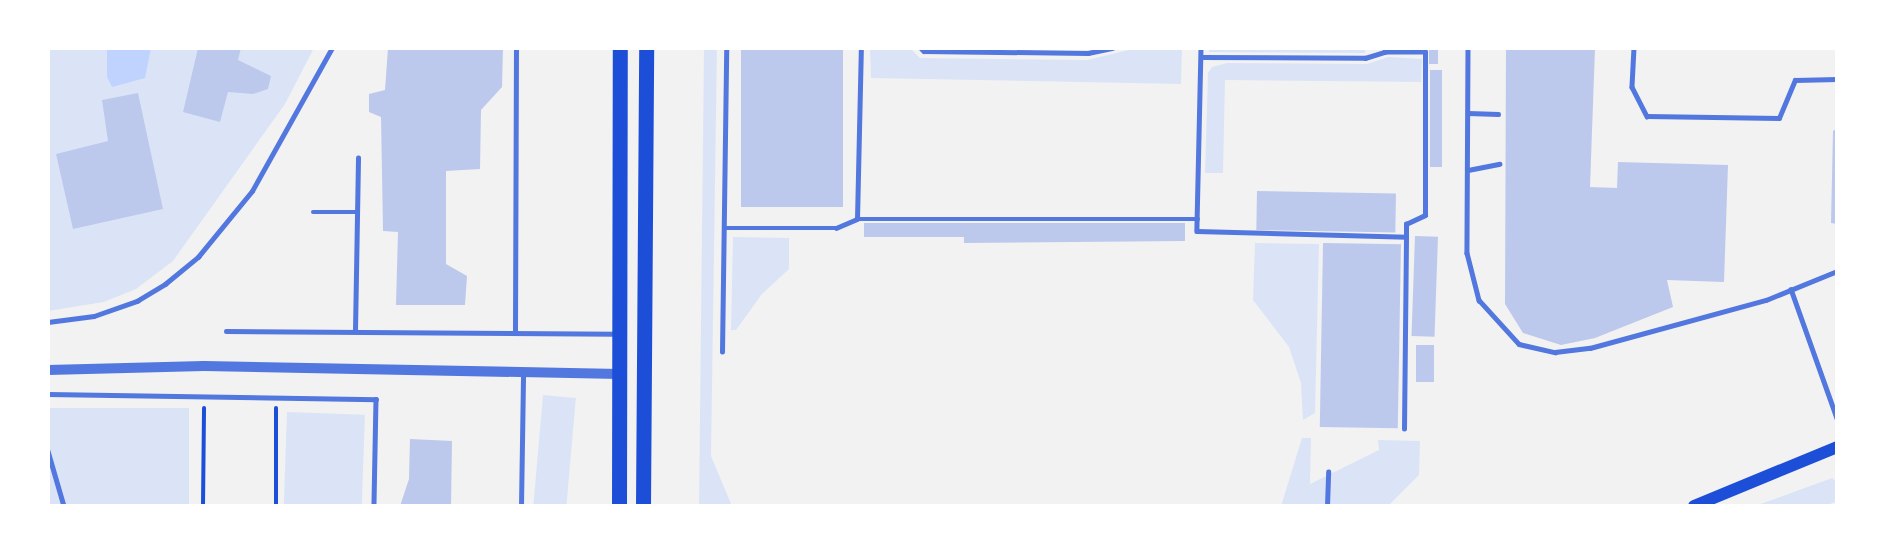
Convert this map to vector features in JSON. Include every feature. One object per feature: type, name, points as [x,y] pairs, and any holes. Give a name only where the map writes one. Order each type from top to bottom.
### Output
[{"type":"main road","points":[[619,506],[620,48]]},
{"type":"main road","points":[[644,506],[646,48]]},
{"type":"main road","points":[[1694,506],[1837,447]]},
{"type":"street","points":[[48,370],[204,366],[620,374]]},
{"type":"lane","points":[[48,322],[94,316],[136,301],[165,284],[198,257],[252,191],[332,48]]},
{"type":"lane","points":[[515,332],[516,48]]},
{"type":"lane","points":[[722,352],[726,48]]},
{"type":"lane","points":[[857,219],[861,48]]},
{"type":"lane","points":[[921,48],[1088,53],[1112,48]]},
{"type":"lane","points":[[1201,48],[1197,231],[1406,237]]},
{"type":"lane","points":[[1468,48],[1467,253],[1479,300],[1520,344],[1555,352],[1590,348],[1791,290],[1837,271]]},
{"type":"lane","points":[[1634,48],[1632,87],[1647,116],[1779,118],[1795,80],[1837,79]]},
{"type":"lane","points":[[1201,57],[1365,58],[1386,49],[1425,52],[1425,215],[1406,224],[1404,429]]},
{"type":"lane","points":[[1468,113],[1498,114]]},
{"type":"lane","points":[[355,331],[358,158]]},
{"type":"lane","points":[[1468,170],[1499,164]]},
{"type":"lane","points":[[313,212],[357,212]]},
{"type":"lane","points":[[723,228],[836,228],[857,219],[1198,219]]},
{"type":"lane","points":[[1791,290],[1837,418]]},
{"type":"lane","points":[[226,331],[621,334]]},
{"type":"lane","points":[[521,506],[523,373]]},
{"type":"lane","points":[[48,394],[376,399],[374,506]]},
{"type":"lane","points":[[48,451],[64,506]]},
{"type":"lane","points":[[1327,506],[1328,472]]},
{"type":"path","points":[[203,506],[204,396]]},
{"type":"path","points":[[276,397],[276,506]]},
{"type":"shaded area","points":[[48,48],[314,48],[285,104],[173,261],[136,289],[104,302],[48,311]]},
{"type":"shaded area","points":[[704,48],[717,48],[711,456],[732,506],[699,506]]},
{"type":"shaded area","points":[[870,48],[910,48],[920,58],[1087,60],[1137,48],[1182,48],[1181,84],[871,78]]},
{"type":"shaded area","points":[[1209,48],[1365,48],[1365,53],[1209,52]]},
{"type":"shaded area","points":[[1388,57],[1422,59],[1421,82],[1225,80],[1223,173],[1205,173],[1208,73],[1212,67],[1227,63],[1367,64]]},
{"type":"shaded area","points":[[733,237],[789,238],[789,269],[762,294],[736,330],[731,330]]},
{"type":"shaded area","points":[[1255,243],[1319,244],[1315,413],[1303,420],[1301,383],[1289,347],[1253,300]]},
{"type":"shaded area","points":[[543,395],[576,398],[566,506],[533,506]]},
{"type":"shaded area","points":[[48,408],[189,408],[189,506],[48,506]]},
{"type":"shaded area","points":[[287,412],[365,415],[362,506],[284,506]]},
{"type":"shaded area","points":[[1302,438],[1311,438],[1310,484],[1379,450],[1378,440],[1420,441],[1419,475],[1388,506],[1281,506]]},
{"type":"shaded area","points":[[1832,478],[1837,482],[1837,501],[1826,506],[1755,506]]},
{"type":"water","points":[[107,48],[151,48],[145,78],[112,87],[107,77]]},
{"type":"building","points":[[198,48],[241,48],[238,60],[271,76],[268,89],[253,94],[228,92],[220,122],[183,112]]},
{"type":"building","points":[[388,48],[503,48],[502,87],[481,110],[480,169],[446,171],[446,264],[467,276],[465,305],[396,305],[398,232],[383,231],[381,117],[369,112],[369,94],[385,90]]},
{"type":"building","points":[[741,48],[843,48],[843,207],[741,207]]},
{"type":"building","points":[[1429,48],[1438,48],[1438,64],[1429,64]]},
{"type":"building","points":[[1506,48],[1595,48],[1590,187],[1617,188],[1618,162],[1728,165],[1724,282],[1667,280],[1673,307],[1595,338],[1561,345],[1523,333],[1505,304]]},
{"type":"building","points":[[1430,70],[1442,70],[1442,167],[1430,167]]},
{"type":"building","points":[[138,93],[163,209],[73,229],[56,154],[108,141],[102,100]]},
{"type":"building","points":[[1837,128],[1837,224],[1831,223],[1833,131]]},
{"type":"building","points":[[1257,191],[1396,193],[1395,232],[1256,230]]},
{"type":"building","points":[[864,223],[1185,223],[1185,241],[964,243],[964,237],[864,237]]},
{"type":"building","points":[[1415,236],[1438,237],[1434,337],[1412,336]]},
{"type":"building","points":[[1323,243],[1401,244],[1398,428],[1320,427]]},
{"type":"building","points":[[1416,345],[1434,345],[1434,382],[1416,382]]},
{"type":"building","points":[[410,439],[452,441],[451,506],[400,506],[409,479]]}]
